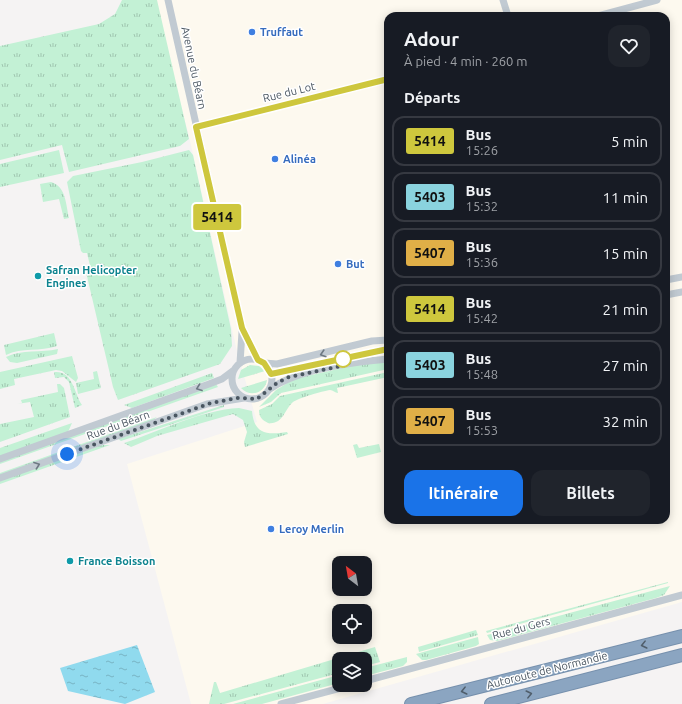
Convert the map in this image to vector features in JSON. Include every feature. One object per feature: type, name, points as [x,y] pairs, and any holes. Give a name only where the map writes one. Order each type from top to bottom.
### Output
[{"type":"highway","name":"Autoroute de Normandie","points":[[411,704],[682,636]]},
{"type":"highway","name":"Autoroute de Normandie","points":[[491,704],[682,655]]},
{"type":"street","name":"Avenue du Béarn","points":[[168,0],[242,328],[240,364]]},
{"type":"street","points":[[504,0],[506,12]]},
{"type":"street","points":[[613,12],[657,0]]},
{"type":"street","name":"Rue du Lot","points":[[196,127],[384,80]]},
{"type":"street","points":[[670,279],[682,277]]},
{"type":"street","points":[[670,294],[682,292]]},
{"type":"street","name":"Avenue du Béarn","points":[[242,328],[261,362]]},
{"type":"street","points":[[384,340],[372,341],[277,364],[248,360],[240,364],[234,370],[232,375],[233,386],[238,394],[244,398],[257,399],[270,389],[294,376],[372,359],[384,359]]},
{"type":"street","points":[[261,362],[271,374],[270,389]]},
{"type":"street","name":"Rue du Béarn","points":[[0,459],[209,384],[222,379],[234,370]]},
{"type":"street","name":"Rue du Béarn","points":[[0,478],[211,403],[244,398]]},
{"type":"street","name":"Rue du Gers","points":[[372,679],[682,595]]},
{"type":"street","points":[[281,704],[332,690]]},
{"type":"shaded area","points":[[151,0],[682,0],[682,602],[372,690],[372,652],[332,652],[332,692],[365,692],[323,704],[191,704],[127,464],[257,422],[236,347],[188,132]]},
{"type":"green space","points":[[122,0],[157,0],[189,139],[180,146],[69,172],[62,145],[0,160],[0,46],[99,24],[115,14]]},
{"type":"green space","points":[[59,150],[64,173],[0,187],[0,164]]},
{"type":"green space","points":[[189,150],[193,155],[231,329],[232,346],[220,364],[118,400],[113,387],[86,272],[91,270],[87,253],[83,253],[81,251],[67,182],[73,176],[142,162]]},
{"type":"green space","points":[[51,182],[60,187],[66,202],[69,218],[64,219],[59,199],[43,202],[40,184]]},
{"type":"green space","points":[[54,333],[57,346],[44,349],[18,351],[6,355],[4,345]]},
{"type":"green space","points":[[58,349],[57,354],[17,363],[10,362],[6,357],[18,353]]},
{"type":"green space","points":[[72,356],[78,378],[76,382],[62,371],[56,370],[14,379],[15,385],[0,389],[0,372]]},
{"type":"green space","points":[[384,362],[384,370],[281,393],[271,402],[259,407],[276,390],[294,379],[364,363]]},
{"type":"green space","points":[[250,365],[259,366],[265,371],[238,379],[241,370]]},
{"type":"green space","points":[[97,371],[101,388],[78,394],[76,383],[94,379],[93,372]]},
{"type":"green space","points":[[54,372],[60,372],[69,378],[82,405],[75,408],[69,382],[64,377],[55,378]]},
{"type":"green space","points":[[212,373],[214,378],[132,408],[124,405]]},
{"type":"green space","points":[[384,373],[384,378],[337,388],[338,393],[331,390],[296,400],[290,405],[277,422],[268,423],[261,418],[259,410],[272,404],[280,396]]},
{"type":"green space","points":[[267,380],[263,388],[257,393],[249,393],[241,388]]},
{"type":"green space","points":[[57,384],[60,384],[64,388],[70,417],[0,442],[0,424],[34,417],[30,402],[17,404],[22,403],[21,400],[58,392]]},
{"type":"green space","points":[[216,384],[218,387],[0,464],[0,461]]},
{"type":"green space","points":[[224,405],[224,407],[121,441],[118,439]]},
{"type":"green space","points":[[239,408],[252,411],[253,419],[256,425],[263,432],[287,432],[288,434],[245,447],[244,442],[247,432],[243,420],[233,414],[157,436],[131,447],[124,443],[195,417]]},
{"type":"green space","points":[[157,417],[152,421],[0,476],[0,473]]},
{"type":"green space","points":[[72,423],[68,432],[0,456],[0,448]]},
{"type":"green space","points":[[357,444],[359,448],[379,444],[381,452],[357,458],[353,445]]},
{"type":"green space","points":[[102,445],[110,445],[0,484],[0,480]]},
{"type":"green space","points":[[668,582],[487,633],[486,631]]},
{"type":"green space","points":[[670,586],[664,595],[656,598],[497,641],[490,640],[487,635]]},
{"type":"green space","points":[[476,630],[478,635],[419,652],[418,647]]},
{"type":"green space","points":[[478,637],[479,644],[476,646],[426,660],[422,660],[416,654]]},
{"type":"green space","points":[[375,647],[380,662],[372,664],[372,652],[358,652]]},
{"type":"green space","points":[[407,657],[407,662],[403,666],[372,674],[372,666]]},
{"type":"green space","points":[[332,660],[332,675],[224,704],[209,704],[214,682],[216,682],[220,693]]},
{"type":"green space","points":[[332,677],[332,685],[262,704],[233,704]]},
{"type":"water","points":[[137,645],[155,692],[125,704],[68,691],[60,668]]},
{"type":"bus line","name":"5414","points":[[384,80],[196,127],[242,328],[248,343],[258,360],[269,368],[271,374],[384,350]]},
{"type":"place","name":"Truffaut","points":[[252,32]]},
{"type":"place","name":"Alinéa","points":[[275,159]]},
{"type":"place","name":"But","points":[[338,264]]},
{"type":"place","name":"Safran Helicopter Engines","points":[[38,276]]},
{"type":"place","name":"Leroy Merlin","points":[[271,529]]},
{"type":"place","name":"France Boisson","points":[[70,561]]},
{"type":"route","points":[[67,454],[211,403],[238,398],[252,400],[257,399],[277,383],[289,377],[350,364],[343,359]]}]
